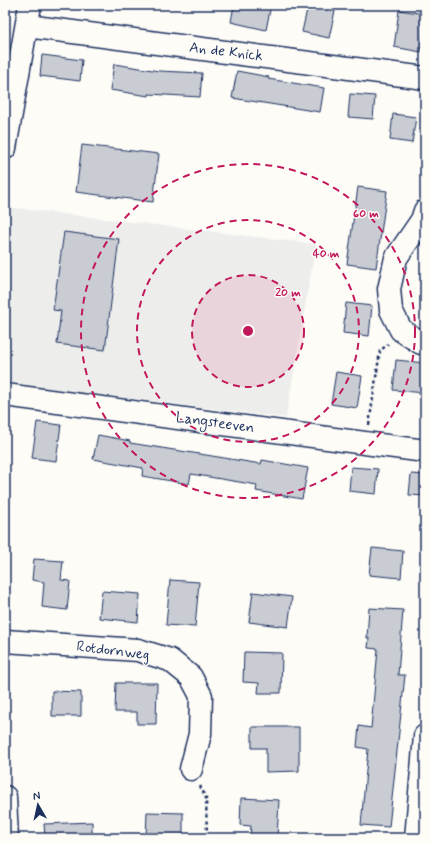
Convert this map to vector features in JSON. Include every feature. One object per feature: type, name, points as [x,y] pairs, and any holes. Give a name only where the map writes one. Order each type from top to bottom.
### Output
[{"type":"street","name":"An de Knick","points":[[29,15],[425,78]]},
{"type":"street","points":[[5,148],[29,15]]},
{"type":"street","points":[[425,211],[422,220],[396,258],[389,290],[391,310],[401,330],[425,344]]},
{"type":"street","name":"Langsteeven","points":[[5,395],[425,451]]},
{"type":"street","name":"Rotdornweg","points":[[5,641],[138,650],[170,660],[191,677],[201,696],[200,734],[191,769]]},
{"type":"street","points":[[416,838],[425,736]]},
{"type":"street","points":[[5,797],[7,838]]},
{"type":"path","points":[[367,443],[380,351],[401,330]]},
{"type":"path","points":[[191,769],[206,798],[207,838]]},
{"type":"shaded area","points":[[7,207],[316,244],[286,418],[6,383],[5,218]]},
{"type":"building","points":[[234,5],[271,5],[266,30],[231,22]]},
{"type":"building","points":[[308,5],[335,11],[329,38],[302,32]]},
{"type":"building","points":[[399,10],[425,14],[421,52],[394,47]]},
{"type":"building","points":[[42,55],[82,60],[80,81],[40,76]]},
{"type":"building","points":[[114,64],[159,71],[202,73],[200,97],[149,94],[149,96],[110,90]]},
{"type":"building","points":[[237,71],[269,77],[268,79],[324,88],[320,112],[232,98]]},
{"type":"building","points":[[350,94],[375,96],[373,119],[348,117]]},
{"type":"building","points":[[393,114],[416,117],[412,143],[390,140]]},
{"type":"building","points":[[82,145],[159,154],[153,202],[76,192]]},
{"type":"building","points":[[358,187],[387,191],[376,268],[347,264]]},
{"type":"building","points":[[64,232],[119,239],[105,350],[57,344],[61,311],[53,310]]},
{"type":"building","points":[[346,303],[372,306],[369,336],[343,333]]},
{"type":"building","points":[[396,360],[425,363],[425,393],[393,390]]},
{"type":"building","points":[[336,372],[362,376],[357,408],[331,404]]},
{"type":"building","points":[[37,422],[61,425],[56,461],[32,458]]},
{"type":"building","points":[[98,435],[130,441],[130,443],[261,464],[262,460],[308,468],[302,499],[256,491],[257,485],[191,474],[189,484],[142,476],[143,468],[93,459]]},
{"type":"building","points":[[351,467],[378,469],[376,494],[349,491]]},
{"type":"building","points":[[411,474],[425,475],[425,496],[409,495]]},
{"type":"building","points":[[372,548],[403,551],[401,578],[369,575]]},
{"type":"building","points":[[34,559],[63,561],[61,580],[70,581],[67,610],[42,607],[44,582],[32,580]]},
{"type":"building","points":[[170,580],[199,582],[195,627],[166,625]]},
{"type":"building","points":[[102,591],[140,594],[138,622],[99,618]]},
{"type":"building","points":[[253,592],[292,597],[288,627],[249,622]]},
{"type":"building","points":[[369,608],[403,610],[398,675],[405,675],[389,827],[361,825],[368,749],[357,747],[359,726],[371,728],[378,649],[368,648],[369,638],[367,638]]},
{"type":"building","points":[[244,652],[282,653],[281,693],[258,693],[259,683],[243,682]]},
{"type":"building","points":[[116,683],[157,683],[156,724],[137,724],[137,712],[115,712]]},
{"type":"building","points":[[52,691],[81,692],[81,716],[52,716]]},
{"type":"building","points":[[252,727],[299,727],[299,771],[266,772],[266,748],[252,748]]},
{"type":"building","points":[[241,798],[279,800],[277,838],[250,838],[251,826],[240,825]]},
{"type":"building","points":[[147,812],[183,813],[183,838],[146,838]]},
{"type":"building","points":[[92,822],[92,838],[45,838],[44,824]]}]
